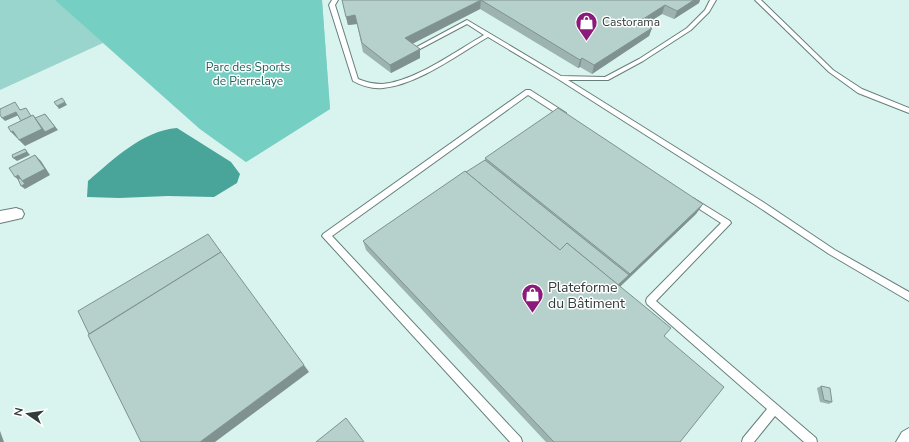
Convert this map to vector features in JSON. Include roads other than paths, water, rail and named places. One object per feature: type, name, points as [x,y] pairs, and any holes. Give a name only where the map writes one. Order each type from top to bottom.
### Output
[{"type":"street","points":[[0,217],[16,214]]},
{"type":"lane","points":[[335,0],[332,5],[355,80],[366,84],[382,86],[406,81],[488,35]]},
{"type":"lane","points":[[560,78],[606,79],[641,60],[689,29],[707,11],[712,0]]},
{"type":"lane","points":[[758,0],[831,71],[860,91],[909,111]]},
{"type":"lane","points":[[416,49],[467,22],[560,78],[760,204],[832,252],[909,297]]},
{"type":"lane","points":[[517,442],[326,236],[528,92],[574,122]]},
{"type":"lane","points":[[687,197],[727,223],[650,301],[812,442]]},
{"type":"lane","points":[[747,442],[774,409]]},
{"type":"place","name":"Castorama","points":[[587,42]]},
{"type":"place","name":"Plateforme du Bâtiment","points":[[532,314]]},
{"type":"park label","name":"Parc des Sports de Pierrelaye","points":[[248,74]]}]
